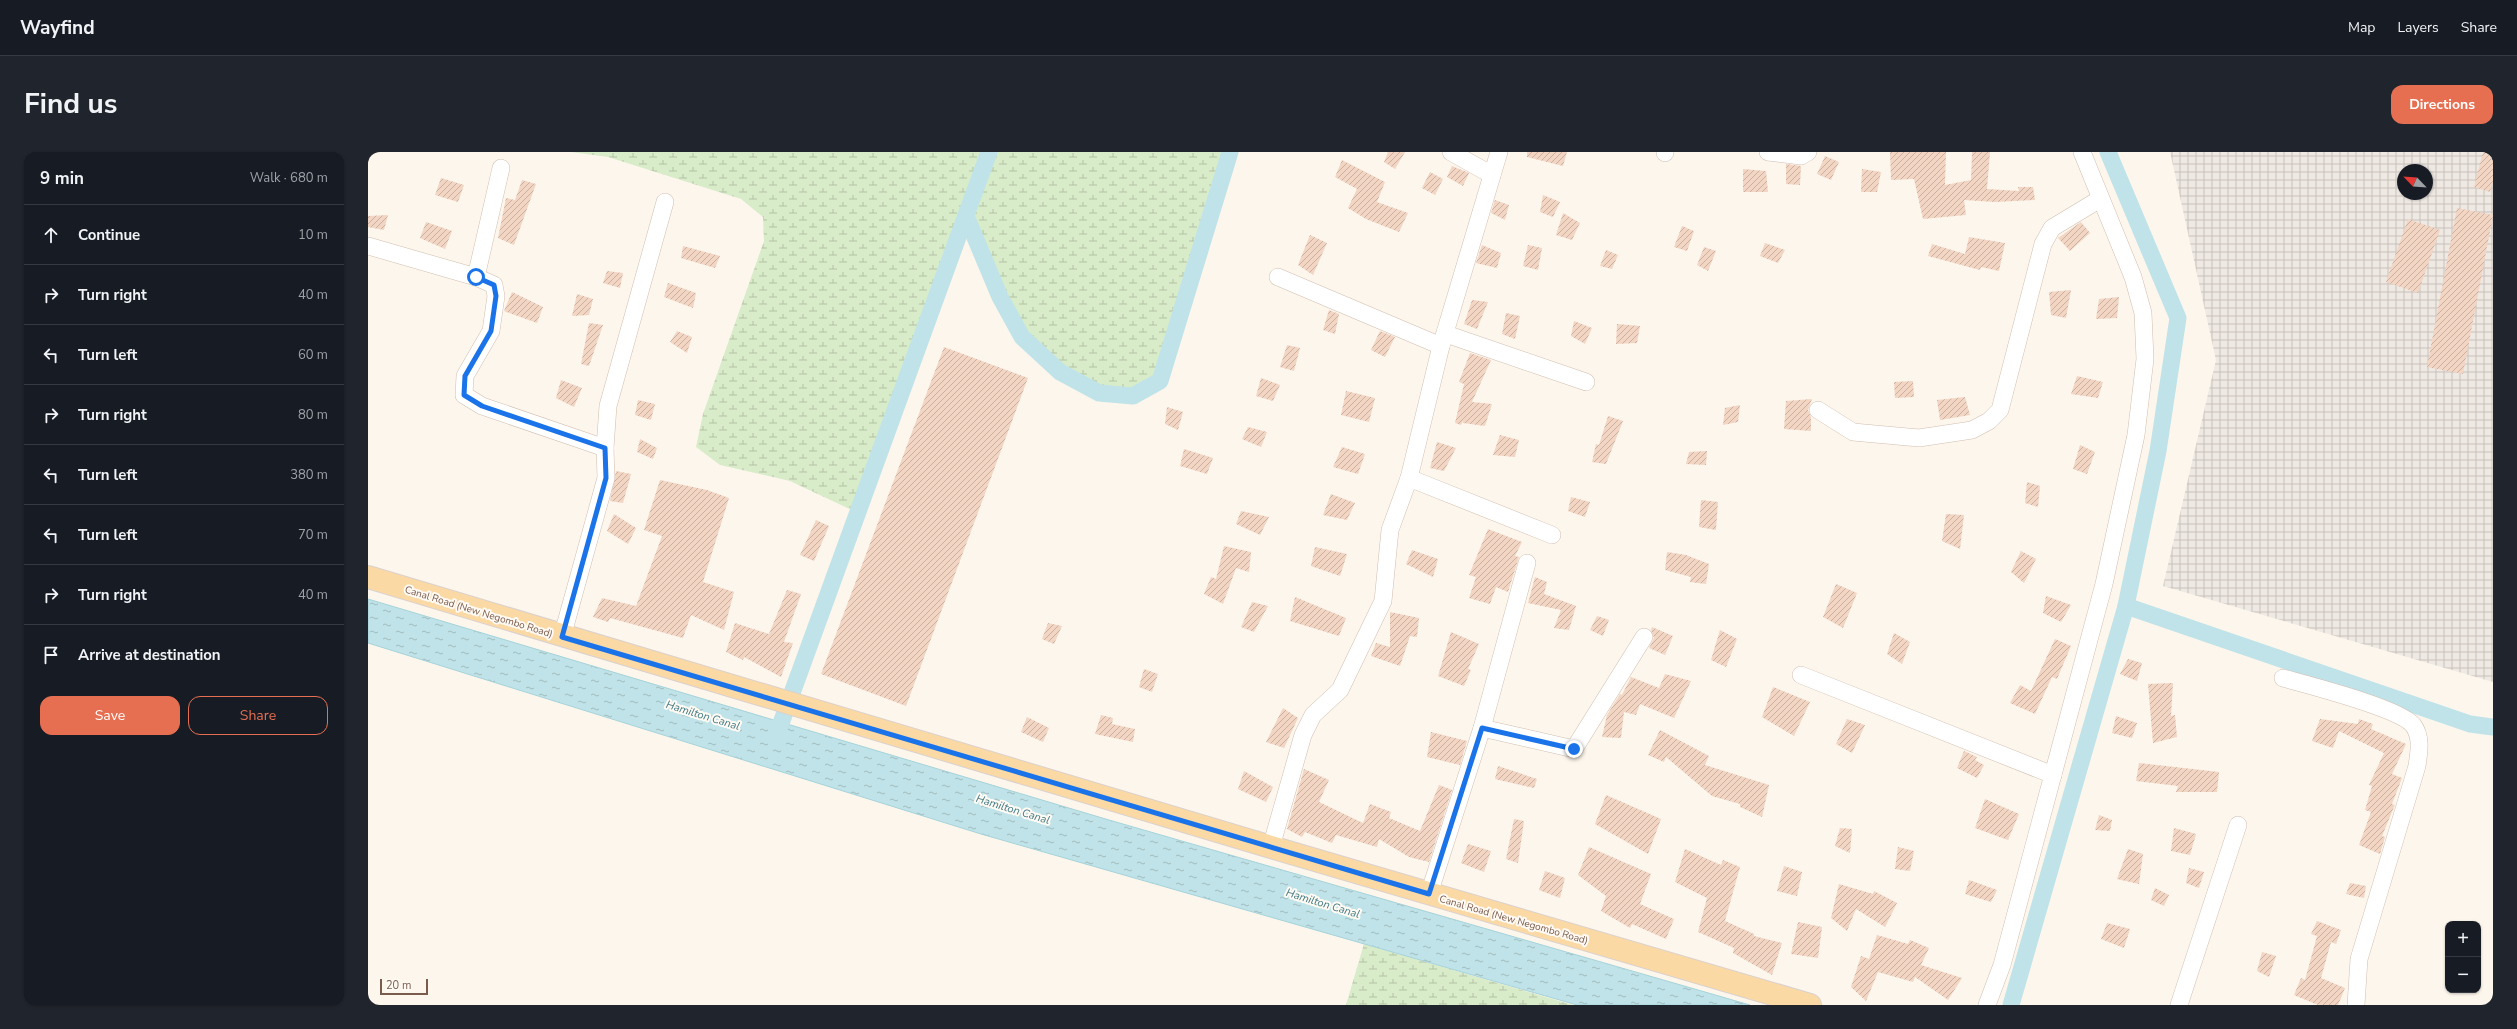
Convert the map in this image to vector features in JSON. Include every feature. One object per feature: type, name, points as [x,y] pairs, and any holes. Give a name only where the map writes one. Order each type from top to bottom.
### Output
[{"type":"main road","name":"Canal Road (New Negombo Road)","points":[[368,577],[770,699],[1810,1005]]},
{"type":"street","points":[[1451,152],[1492,175]]},
{"type":"street","points":[[1271,847],[1303,735],[1313,715],[1340,690],[1383,601],[1390,530],[1408,478],[1444,340],[1499,152]]},
{"type":"street","points":[[1768,152],[1801,156],[1808,152]]},
{"type":"street","points":[[1987,1005],[2002,966],[2104,584],[2136,435],[2145,359],[2143,313],[2133,277],[2082,152]]},
{"type":"street","points":[[476,277],[501,168]]},
{"type":"street","points":[[1818,410],[1853,432],[1919,438],[1972,430],[1990,421],[2000,410],[2043,244],[2052,228],[2100,199]]},
{"type":"street","points":[[562,637],[606,478],[605,448],[608,406],[665,202]]},
{"type":"street","points":[[368,246],[476,277],[494,285],[496,296],[491,331],[465,376],[464,395],[482,406],[605,448]]},
{"type":"street","points":[[1278,276],[1444,340],[1586,382]]},
{"type":"street","points":[[1408,478],[1552,536]]},
{"type":"street","points":[[1429,894],[1482,728],[1528,563]]},
{"type":"street","points":[[1482,728],[1574,749],[1644,636]]},
{"type":"street","points":[[1801,675],[2053,775]]},
{"type":"street","points":[[2283,678],[2386,709],[2412,724],[2420,741],[2417,766],[2359,959],[2356,1005]]},
{"type":"street","points":[[2179,1005],[2238,824]]},
{"type":"shaded area","points":[[2170,152],[2493,152],[2493,682],[2163,586],[2216,360]]},
{"type":"green space","points":[[571,152],[1230,152],[1160,381],[1133,396],[1099,393],[1060,372],[1022,337],[1000,297],[966,216],[856,512],[790,481],[720,465],[696,447],[703,414],[764,241],[763,217],[741,199],[608,157]]},
{"type":"green space","points":[[1364,944],[1573,1005],[1346,1005]]},
{"type":"water","name":"Hamilton Canal","points":[[368,599],[1109,820],[1750,1005],[1577,1005],[981,834],[368,643]]},
{"type":"building","points":[[1388,152],[1405,152],[1395,169],[1384,162]]},
{"type":"building","points":[[1527,152],[1567,152],[1563,166],[1527,157]]},
{"type":"building","points":[[1890,152],[1946,152],[1945,185],[1971,180],[1972,152],[1990,152],[1987,189],[2019,191],[2018,187],[2033,187],[2035,200],[1995,202],[1964,200],[1966,215],[1923,219],[1914,179],[1891,180]]},
{"type":"building","points":[[2483,152],[2493,152],[2493,181],[2490,192],[2474,187]]},
{"type":"building","points":[[1825,156],[1839,162],[1831,180],[1817,174]]},
{"type":"building","points":[[1342,160],[1385,182],[1377,202],[1408,213],[1399,232],[1366,219],[1348,208],[1357,189],[1335,177]]},
{"type":"building","points":[[1786,164],[1801,166],[1800,185],[1786,184]]},
{"type":"building","points":[[1452,166],[1469,173],[1463,186],[1447,177]]},
{"type":"building","points":[[1743,169],[1766,171],[1768,192],[1743,192]]},
{"type":"building","points":[[1862,169],[1881,172],[1877,192],[1861,192]]},
{"type":"building","points":[[1430,172],[1443,179],[1435,195],[1422,188]]},
{"type":"building","points":[[441,178],[464,185],[458,202],[435,195]]},
{"type":"building","points":[[522,180],[536,184],[514,245],[498,238],[506,198],[515,200]]},
{"type":"building","points":[[1543,195],[1560,202],[1553,217],[1540,212]]},
{"type":"building","points":[[1495,200],[1509,205],[1505,220],[1491,213]]},
{"type":"building","points":[[2457,208],[2493,215],[2463,374],[2427,367]]},
{"type":"building","points":[[1563,213],[1580,223],[1572,240],[1556,235]]},
{"type":"building","points":[[388,215],[384,230],[368,227],[368,216]]},
{"type":"building","points":[[2408,219],[2440,230],[2418,293],[2386,282]]},
{"type":"building","points":[[426,222],[452,231],[445,249],[420,238]]},
{"type":"building","points":[[2081,222],[2090,233],[2070,251],[2058,238]]},
{"type":"building","points":[[1682,226],[1694,231],[1687,251],[1674,247]]},
{"type":"building","points":[[1310,235],[1327,243],[1313,275],[1298,265]]},
{"type":"building","points":[[1969,237],[2005,243],[1999,271],[1981,267],[1980,270],[1928,256],[1932,244],[1965,254]]},
{"type":"building","points":[[1765,243],[1785,250],[1778,263],[1760,256]]},
{"type":"building","points":[[1482,245],[1501,253],[1497,268],[1476,263]]},
{"type":"building","points":[[1528,245],[1542,248],[1538,270],[1523,266]]},
{"type":"building","points":[[683,246],[720,256],[715,268],[681,258]]},
{"type":"building","points":[[1704,247],[1716,251],[1708,271],[1697,265]]},
{"type":"building","points":[[1606,250],[1618,255],[1612,269],[1600,266]]},
{"type":"building","points":[[607,271],[623,273],[620,288],[603,283]]},
{"type":"building","points":[[668,283],[696,293],[693,308],[664,297]]},
{"type":"building","points":[[2071,290],[2066,318],[2051,315],[2049,292]]},
{"type":"building","points":[[512,292],[543,307],[537,323],[504,311]]},
{"type":"building","points":[[577,294],[593,299],[589,315],[572,316]]},
{"type":"building","points":[[2119,297],[2117,318],[2096,319],[2099,299]]},
{"type":"building","points":[[1472,300],[1488,302],[1477,329],[1464,324]]},
{"type":"building","points":[[1329,310],[1339,314],[1335,334],[1323,330]]},
{"type":"building","points":[[1506,313],[1520,316],[1515,339],[1502,334]]},
{"type":"building","points":[[1574,321],[1592,328],[1585,344],[1571,336]]},
{"type":"building","points":[[589,323],[603,325],[589,366],[581,364]]},
{"type":"building","points":[[1617,324],[1640,326],[1637,343],[1616,344]]},
{"type":"building","points":[[677,331],[692,337],[687,353],[670,342]]},
{"type":"building","points":[[1380,331],[1395,337],[1385,357],[1371,350]]},
{"type":"building","points":[[1287,345],[1300,348],[1294,371],[1280,367]]},
{"type":"building","points":[[944,347],[1028,378],[906,706],[821,674]]},
{"type":"building","points":[[1470,353],[1491,360],[1472,402],[1492,404],[1485,426],[1463,423],[1463,421],[1461,425],[1455,423],[1464,384],[1459,382]]},
{"type":"building","points":[[2077,376],[2103,382],[2098,398],[2071,394]]},
{"type":"building","points":[[1261,378],[1280,385],[1273,401],[1256,396]]},
{"type":"building","points":[[561,380],[582,388],[574,407],[556,398]]},
{"type":"building","points":[[1913,381],[1914,397],[1895,398],[1894,382]]},
{"type":"building","points":[[1346,391],[1375,398],[1369,422],[1341,415]]},
{"type":"building","points":[[1965,397],[1970,415],[1940,420],[1937,400]]},
{"type":"building","points":[[1812,399],[1808,410],[1811,417],[1811,431],[1784,429],[1786,401]]},
{"type":"building","points":[[638,400],[655,404],[651,420],[635,415]]},
{"type":"building","points":[[1740,405],[1738,422],[1723,425],[1725,408]]},
{"type":"building","points":[[1167,407],[1183,412],[1178,430],[1165,424]]},
{"type":"building","points":[[1608,416],[1623,421],[1606,464],[1592,462],[1596,444],[1599,445]]},
{"type":"building","points":[[1248,427],[1267,432],[1261,447],[1242,439]]},
{"type":"building","points":[[1500,435],[1519,440],[1515,457],[1493,455]]},
{"type":"building","points":[[640,439],[657,448],[653,459],[637,452]]},
{"type":"building","points":[[1437,442],[1456,448],[1444,471],[1430,468]]},
{"type":"building","points":[[2080,445],[2095,452],[2087,474],[2073,469]]},
{"type":"building","points":[[1342,447],[1365,454],[1358,474],[1333,467]]},
{"type":"building","points":[[1184,449],[1213,458],[1207,474],[1180,466]]},
{"type":"building","points":[[1707,451],[1706,465],[1686,464],[1689,452]]},
{"type":"building","points":[[616,471],[631,474],[623,503],[610,501]]},
{"type":"building","points":[[660,480],[707,490],[729,498],[703,582],[734,592],[724,630],[691,615],[683,638],[610,618],[608,622],[593,617],[602,598],[636,606],[662,536],[644,530]]},
{"type":"building","points":[[2027,482],[2040,486],[2038,507],[2025,503]]},
{"type":"building","points":[[1331,494],[1355,503],[1347,520],[1323,515]]},
{"type":"building","points":[[1571,497],[1590,502],[1585,517],[1568,511]]},
{"type":"building","points":[[1701,500],[1718,502],[1716,530],[1699,527]]},
{"type":"building","points":[[1241,511],[1269,517],[1260,535],[1236,524]]},
{"type":"building","points":[[614,514],[636,528],[628,544],[607,531]]},
{"type":"building","points":[[1946,514],[1964,515],[1960,549],[1942,541]]},
{"type":"building","points":[[816,520],[829,526],[814,561],[800,555]]},
{"type":"building","points":[[1488,529],[1522,542],[1515,556],[1519,557],[1508,592],[1496,587],[1490,604],[1469,598],[1476,577],[1469,575]]},
{"type":"building","points":[[1224,546],[1251,552],[1249,572],[1236,568],[1223,604],[1204,594],[1211,577],[1216,579]]},
{"type":"building","points":[[1315,547],[1347,554],[1340,576],[1311,566]]},
{"type":"building","points":[[1412,550],[1438,559],[1433,577],[1406,564]]},
{"type":"building","points":[[2021,551],[2036,559],[2024,583],[2011,572]]},
{"type":"building","points":[[1667,552],[1686,555],[1709,564],[1706,584],[1690,582],[1691,577],[1665,570]]},
{"type":"building","points":[[1535,577],[1547,582],[1544,594],[1576,606],[1569,630],[1554,628],[1561,610],[1528,603]]},
{"type":"building","points":[[1836,584],[1857,593],[1843,628],[1823,617]]},
{"type":"building","points":[[787,590],[801,594],[784,642],[793,643],[781,677],[744,657],[743,660],[726,652],[735,623],[769,634]]},
{"type":"building","points":[[2046,596],[2071,605],[2061,622],[2043,613]]},
{"type":"building","points":[[1295,597],[1346,618],[1339,636],[1290,621]]},
{"type":"building","points":[[1252,602],[1268,606],[1254,632],[1241,627]]},
{"type":"building","points":[[1390,612],[1419,618],[1417,637],[1410,636],[1400,666],[1371,656],[1376,643],[1390,647]]},
{"type":"building","points":[[1597,616],[1609,620],[1603,636],[1590,630]]},
{"type":"building","points":[[1048,623],[1062,626],[1054,644],[1042,639]]},
{"type":"building","points":[[1652,627],[1673,636],[1665,655],[1649,648],[1654,638],[1651,630]]},
{"type":"building","points":[[1720,630],[1737,639],[1726,667],[1711,660]]},
{"type":"building","points":[[1451,632],[1479,644],[1468,669],[1471,670],[1464,686],[1438,676]]},
{"type":"building","points":[[1894,633],[1910,642],[1902,664],[1887,654]]},
{"type":"building","points":[[2055,639],[2071,646],[2057,679],[2052,677],[2035,714],[2010,703],[2020,685],[2031,691]]},
{"type":"building","points":[[2128,659],[2142,663],[2137,681],[2120,674]]},
{"type":"building","points":[[1144,669],[1158,674],[1152,692],[1139,687]]},
{"type":"building","points":[[1665,674],[1691,681],[1674,718],[1640,704],[1636,715],[1624,712],[1621,738],[1602,737],[1607,715],[1620,694],[1622,695],[1631,677],[1659,688]]},
{"type":"building","points":[[2173,683],[2171,716],[2175,715],[2177,737],[2153,743],[2148,684]]},
{"type":"building","points":[[1773,687],[1810,702],[1794,736],[1762,717]]},
{"type":"building","points":[[1283,708],[1298,718],[1284,748],[1266,742]]},
{"type":"building","points":[[1101,715],[1113,718],[1112,724],[1135,729],[1133,742],[1095,734]]},
{"type":"building","points":[[2116,716],[2137,723],[2132,738],[2112,733]]},
{"type":"building","points":[[1027,717],[1049,728],[1043,742],[1021,732]]},
{"type":"building","points":[[1847,719],[1865,725],[1852,753],[1836,744]]},
{"type":"building","points":[[2320,719],[2358,724],[2359,719],[2373,724],[2371,729],[2406,744],[2392,774],[2402,778],[2392,804],[2395,805],[2382,836],[2385,837],[2380,854],[2359,845],[2371,812],[2365,810],[2372,786],[2369,785],[2384,753],[2339,731],[2333,748],[2312,741]]},
{"type":"building","points":[[1660,730],[1709,756],[1705,765],[1769,785],[1762,817],[1740,807],[1740,804],[1712,796],[1666,757],[1664,762],[1648,755]]},
{"type":"building","points":[[1431,732],[1467,741],[1460,765],[1427,757]]},
{"type":"building","points":[[1964,751],[1977,757],[1975,760],[1984,765],[1977,778],[1957,768]]},
{"type":"building","points":[[2139,763],[2219,772],[2217,792],[2176,792],[2178,786],[2136,781]]},
{"type":"building","points":[[1498,766],[1537,779],[1534,788],[1495,779]]},
{"type":"building","points":[[1304,769],[1329,780],[1319,802],[1363,823],[1370,804],[1391,812],[1389,818],[1420,831],[1439,785],[1452,790],[1429,862],[1409,857],[1379,839],[1377,847],[1336,835],[1332,843],[1305,832],[1302,837],[1287,829]]},
{"type":"building","points":[[1244,771],[1273,787],[1266,802],[1238,789]]},
{"type":"building","points":[[1606,795],[1661,819],[1648,854],[1595,824]]},
{"type":"building","points":[[1985,799],[2019,814],[2008,840],[1975,828]]},
{"type":"building","points":[[2099,815],[2112,820],[2110,831],[2095,830]]},
{"type":"building","points":[[1514,819],[1524,821],[1518,863],[1506,859]]},
{"type":"building","points":[[1840,828],[1852,829],[1850,853],[1835,846]]},
{"type":"building","points":[[2174,828],[2196,834],[2190,855],[2171,851]]},
{"type":"building","points":[[1468,844],[1491,851],[1484,872],[1461,863]]},
{"type":"building","points":[[1589,847],[1651,874],[1640,904],[1674,919],[1666,939],[1632,924],[1630,928],[1601,911],[1606,896],[1578,875]]},
{"type":"building","points":[[1898,847],[1914,851],[1910,871],[1895,869]]},
{"type":"building","points":[[1685,849],[1721,865],[1723,860],[1740,867],[1725,921],[1754,934],[1754,936],[1782,943],[1772,975],[1733,953],[1734,948],[1698,932],[1707,898],[1675,882]]},
{"type":"building","points":[[2128,849],[2143,854],[2139,884],[2117,879]]},
{"type":"building","points":[[1784,866],[1802,872],[1797,896],[1777,891]]},
{"type":"building","points":[[2189,868],[2204,872],[2199,888],[2186,883]]},
{"type":"building","points":[[1545,871],[1565,878],[1560,898],[1539,890]]},
{"type":"building","points":[[1969,880],[1997,890],[1991,902],[1965,894]]},
{"type":"building","points":[[2350,883],[2366,886],[2364,898],[2346,894]]},
{"type":"building","points":[[1839,884],[1873,894],[1874,891],[1897,903],[1885,927],[1856,909],[1847,931],[1831,918]]},
{"type":"building","points":[[2155,888],[2169,895],[2164,906],[2151,900]]},
{"type":"building","points":[[2317,921],[2341,930],[2336,944],[2331,942],[2321,978],[2345,988],[2338,1005],[2318,1005],[2294,995],[2301,978],[2305,980],[2317,936],[2311,934]]},
{"type":"building","points":[[1798,922],[1822,927],[1818,958],[1791,954]]},
{"type":"building","points":[[2107,923],[2130,929],[2124,948],[2101,939]]},
{"type":"building","points":[[1877,935],[1908,944],[1910,940],[1929,948],[1921,965],[1962,978],[1948,1000],[1915,977],[1913,982],[1878,972],[1866,1001],[1851,987],[1861,956],[1869,959]]},
{"type":"building","points":[[2262,952],[2276,956],[2269,977],[2257,971]]},
{"type":"waterway","points":[[776,737],[989,152]]},
{"type":"waterway","points":[[966,216],[1000,297],[1022,337],[1060,372],[1099,393],[1133,396],[1160,381],[1230,152]]},
{"type":"waterway","points":[[2011,1005],[2126,606],[2158,451],[2178,318],[2108,152]]},
{"type":"waterway","points":[[2126,606],[2470,724],[2493,727]]},
{"type":"route","points":[[476,277],[494,285],[496,296],[491,331],[465,376],[464,395],[482,406],[605,448],[606,478],[562,637],[1429,894],[1482,728],[1574,749]]}]
